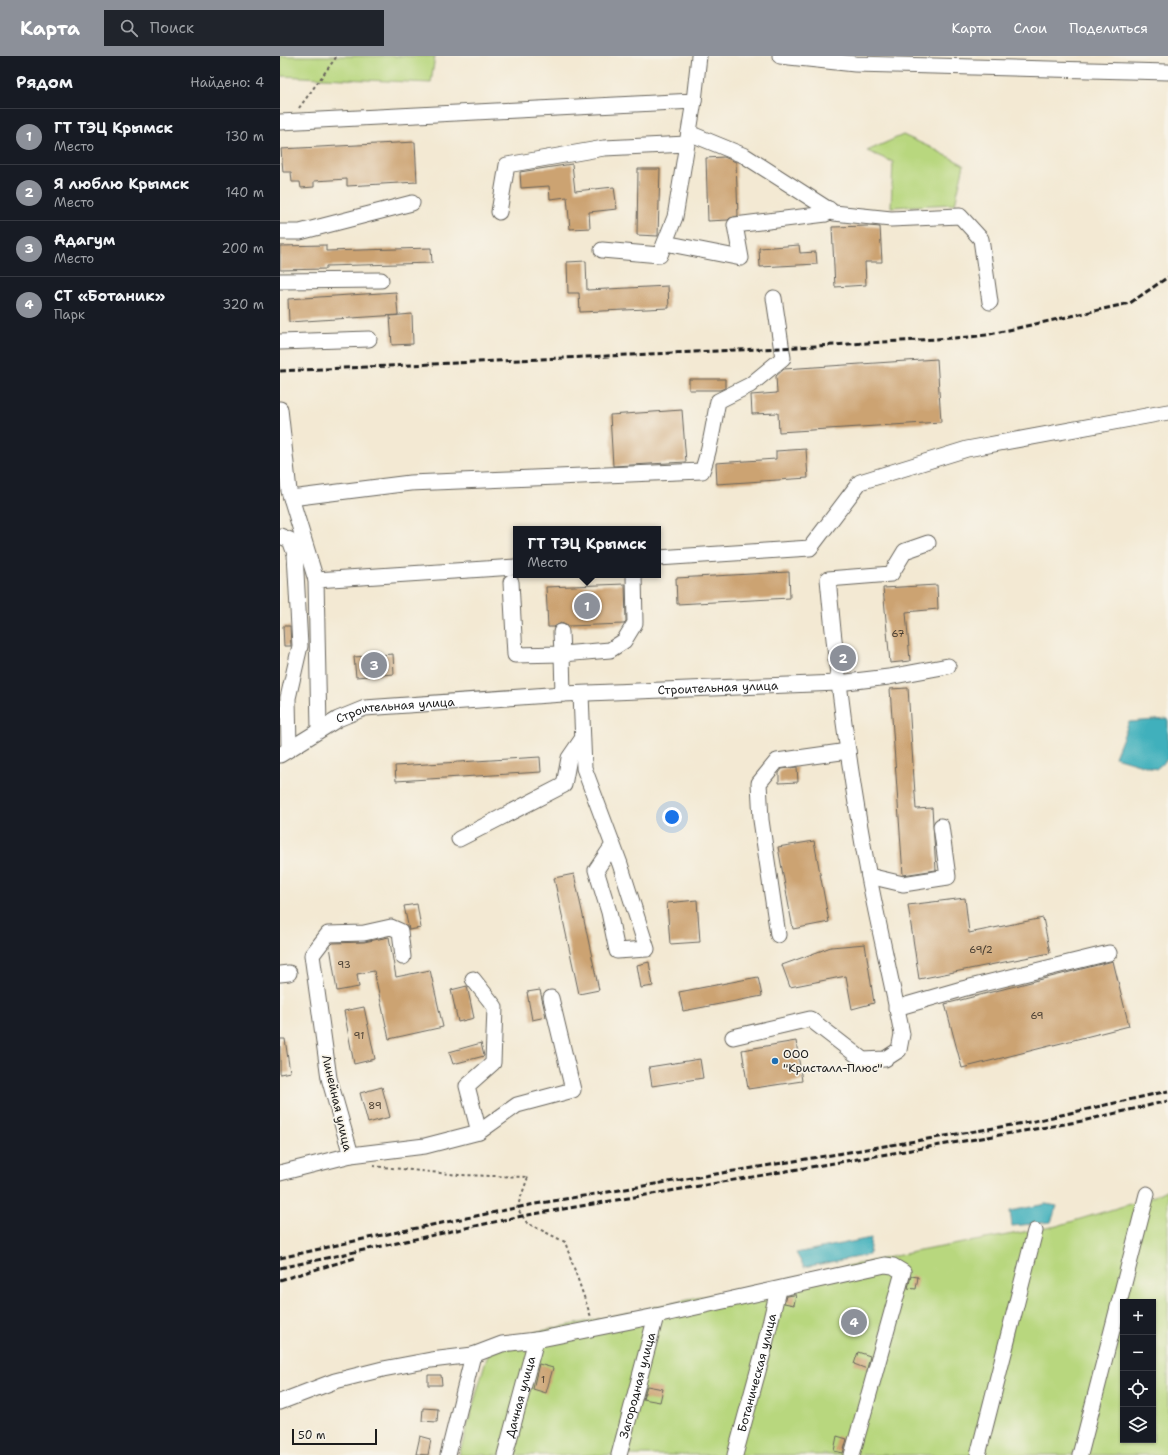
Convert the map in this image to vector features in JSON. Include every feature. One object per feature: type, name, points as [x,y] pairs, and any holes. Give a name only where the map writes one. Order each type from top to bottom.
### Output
[{"type":"street","points":[[602,250],[660,255],[675,217],[694,100],[699,56]]},
{"type":"street","points":[[780,56],[855,64],[1168,72]]},
{"type":"street","points":[[285,121],[694,100]]},
{"type":"street","points":[[499,212],[507,165],[604,148],[688,139],[745,156],[834,213],[891,219],[960,216],[982,239],[990,302]]},
{"type":"street","points":[[280,232],[300,232],[412,203]]},
{"type":"street","points":[[664,243],[741,258],[735,225],[826,214],[829,209]]},
{"type":"street","points":[[280,281],[381,280]]},
{"type":"street","points":[[291,498],[410,483],[702,470],[710,451],[711,431],[718,401],[750,385],[783,358],[774,298]]},
{"type":"street","points":[[280,342],[369,339]]},
{"type":"street","points":[[280,409],[291,498],[316,580],[318,729]]},
{"type":"street","points":[[661,558],[810,548],[860,482],[967,448],[1168,412]]},
{"type":"street","points":[[280,536],[290,540],[295,554],[300,646],[288,698],[285,752]]},
{"type":"street","points":[[733,1037],[810,1019],[863,1060],[885,1059],[899,1050],[902,1034],[869,876],[848,751],[838,683],[828,580],[891,574],[905,551],[928,543]]},
{"type":"street","points":[[316,580],[513,568]]},
{"type":"street","points":[[511,582],[515,655],[562,654],[610,650],[624,642],[635,623],[634,578]]},
{"type":"street","points":[[561,632],[563,694]]},
{"type":"street","name":"Строительная улица","points":[[285,752],[318,729],[366,708],[563,694],[838,683],[886,677],[948,666]]},
{"type":"street","points":[[581,694],[584,768],[613,845],[620,864],[647,948],[617,951],[609,912],[596,870],[613,845]]},
{"type":"street","points":[[459,839],[564,785],[569,758],[582,739]]},
{"type":"street","points":[[778,935],[762,820],[760,783],[777,761],[848,751]]},
{"type":"street","points":[[869,876],[903,884],[948,877],[941,826]]},
{"type":"street","name":"Линейная улица","points":[[280,1174],[351,1155],[329,1078],[312,954],[328,934],[364,933],[391,927],[400,931],[403,957]]},
{"type":"street","points":[[896,1008],[962,989],[1109,953]]},
{"type":"street","points":[[473,979],[495,1007],[493,1063],[467,1086],[479,1132]]},
{"type":"street","points":[[351,1155],[425,1146],[479,1132],[517,1105],[573,1090],[551,998]]},
{"type":"street","points":[[1080,1455],[1147,1194]]},
{"type":"street","points":[[978,1455],[1035,1231]]},
{"type":"street","points":[[280,1402],[335,1381],[383,1368],[473,1355],[502,1344],[536,1340],[778,1290],[885,1265],[893,1266],[903,1272],[852,1455]]},
{"type":"street","name":"Ботаническая улица","points":[[735,1455],[763,1353],[778,1290]]},
{"type":"street","name":"Загородная улица","points":[[619,1455],[656,1316]]},
{"type":"street","name":"Дачная улица","points":[[505,1455],[536,1340]]},
{"type":"street","points":[[448,1455],[473,1355]]},
{"type":"path","points":[[285,121],[337,56]]},
{"type":"path","points":[[367,1166],[459,1175],[528,1177],[517,1208],[526,1223],[566,1242],[594,1327]]},
{"type":"green space","points":[[280,56],[435,56],[431,83],[280,76]]},
{"type":"green space","points":[[903,135],[964,165],[955,204],[891,207],[893,162],[867,151]]},
{"type":"green space","points":[[1168,1189],[1168,1455],[459,1455],[485,1363],[494,1341],[914,1252],[1057,1226],[1150,1198]]},
{"type":"water","points":[[1168,719],[1168,759],[1156,769],[1115,757],[1129,722]]},
{"type":"water","points":[[1046,1204],[1057,1206],[1051,1222],[1012,1226],[1010,1211]]},
{"type":"water","points":[[871,1238],[869,1255],[804,1267],[796,1253]]},
{"type":"building","points":[[415,142],[417,182],[347,186],[347,179],[314,181],[314,187],[301,188],[300,182],[292,182],[291,172],[283,172],[281,149]]},
{"type":"building","points":[[724,157],[736,162],[738,216],[728,220],[708,221],[706,158]]},
{"type":"building","points":[[572,164],[575,191],[614,187],[617,209],[589,212],[590,228],[570,229],[567,197],[550,199],[549,186],[521,188],[520,172]]},
{"type":"building","points":[[638,169],[660,169],[658,236],[637,235]]},
{"type":"building","points":[[832,227],[880,227],[882,262],[865,262],[866,285],[835,287]]},
{"type":"building","points":[[326,245],[326,251],[431,248],[432,263],[326,266],[326,269],[280,270],[280,246]]},
{"type":"building","points":[[799,245],[800,253],[816,252],[817,264],[760,267],[759,248]]},
{"type":"building","points":[[586,261],[587,290],[668,286],[669,308],[580,312],[579,293],[568,293],[567,262]]},
{"type":"building","points":[[396,292],[398,315],[289,322],[288,299]]},
{"type":"building","points":[[412,314],[413,344],[392,345],[390,316]]},
{"type":"building","points":[[937,359],[941,422],[779,432],[778,413],[752,414],[751,395],[777,393],[776,376],[784,369]]},
{"type":"building","points":[[689,379],[725,379],[725,388],[720,390],[689,390]]},
{"type":"building","points":[[682,410],[686,462],[613,466],[610,415]]},
{"type":"building","points":[[806,449],[808,478],[717,484],[716,463],[776,459],[776,451]]},
{"type":"building","points":[[789,572],[790,598],[677,604],[676,578]]},
{"type":"building","points":[[625,584],[626,621],[624,624],[568,626],[561,623],[554,627],[548,627],[546,587]]},
{"type":"building","points":[[937,585],[938,609],[906,612],[910,661],[890,663],[883,588]]},
{"type":"building","points":[[283,626],[290,626],[291,646],[284,646]]},
{"type":"building","points":[[393,654],[394,674],[356,677],[354,657]]},
{"type":"building","points":[[908,688],[916,809],[932,808],[936,870],[903,875],[890,689]]},
{"type":"building","points":[[540,757],[541,772],[396,781],[395,766]]},
{"type":"building","points":[[797,767],[798,782],[779,783],[779,773],[782,769]]},
{"type":"building","points":[[814,841],[829,922],[793,929],[778,847]]},
{"type":"building","points":[[574,874],[599,990],[579,994],[554,878]]},
{"type":"building","points":[[965,898],[969,933],[1043,918],[1050,953],[919,979],[908,905]]},
{"type":"building","points":[[697,900],[700,942],[670,944],[667,903]]},
{"type":"building","points":[[417,904],[421,928],[409,930],[404,906]]},
{"type":"building","points":[[389,937],[396,977],[430,970],[443,1027],[389,1039],[374,971],[357,974],[359,987],[337,991],[330,946],[333,943],[364,942]]},
{"type":"building","points":[[865,944],[874,1003],[852,1009],[846,976],[790,987],[782,965],[831,947]]},
{"type":"building","points":[[1113,961],[1129,1026],[962,1068],[945,1004]]},
{"type":"building","points":[[649,962],[653,986],[641,988],[637,965]]},
{"type":"building","points":[[758,977],[762,996],[683,1011],[679,992]]},
{"type":"building","points":[[467,986],[474,1018],[458,1022],[451,990]]},
{"type":"building","points":[[540,990],[546,1017],[532,1020],[527,992]]},
{"type":"building","points":[[364,1007],[375,1059],[354,1064],[344,1011]]},
{"type":"building","points":[[280,1039],[285,1039],[290,1072],[280,1074]]},
{"type":"building","points":[[796,1041],[802,1081],[748,1089],[742,1050]]},
{"type":"building","points":[[481,1043],[484,1056],[453,1064],[449,1052]]},
{"type":"building","points":[[700,1059],[703,1078],[652,1086],[649,1067]]},
{"type":"building","points":[[382,1087],[390,1117],[368,1123],[360,1093]]},
{"type":"building","points":[[911,1276],[918,1277],[916,1289],[908,1288]]},
{"type":"building","points":[[796,1295],[794,1305],[784,1303],[786,1296]]},
{"type":"building","points":[[858,1352],[870,1356],[867,1369],[854,1364]]},
{"type":"building","points":[[539,1364],[553,1368],[546,1393],[533,1389]]},
{"type":"building","points":[[428,1375],[441,1375],[442,1385],[428,1385]]},
{"type":"building","points":[[647,1386],[663,1389],[660,1402],[643,1399]]},
{"type":"building","points":[[423,1408],[438,1409],[437,1422],[422,1421]]},
{"type":"building","points":[[420,1436],[431,1439],[428,1455],[416,1454]]},
{"type":"building","points":[[837,1436],[847,1439],[843,1453],[834,1451]]},
{"type":"railway","points":[[280,371],[781,348],[970,337],[986,335],[1130,303],[1168,277]]},
{"type":"railway","points":[[280,1258],[368,1238],[535,1204],[1030,1122],[1168,1091]]},
{"type":"railway","points":[[280,1268],[522,1216],[1082,1121],[1168,1101]]},
{"type":"railway","points":[[280,1280],[355,1258]]},
{"type":"place","name":"ГТ ТЭЦ Крымск","points":[[587,606]]},
{"type":"place","name":"Я люблю Крымск","points":[[843,658]]},
{"type":"place","name":"Адагум","points":[[374,665]]},
{"type":"place","name":"ООО \"Кристалл-Плюс\"","points":[[775,1061]]},
{"type":"place","name":"СТ «Ботаник»","points":[[854,1322]]}]
